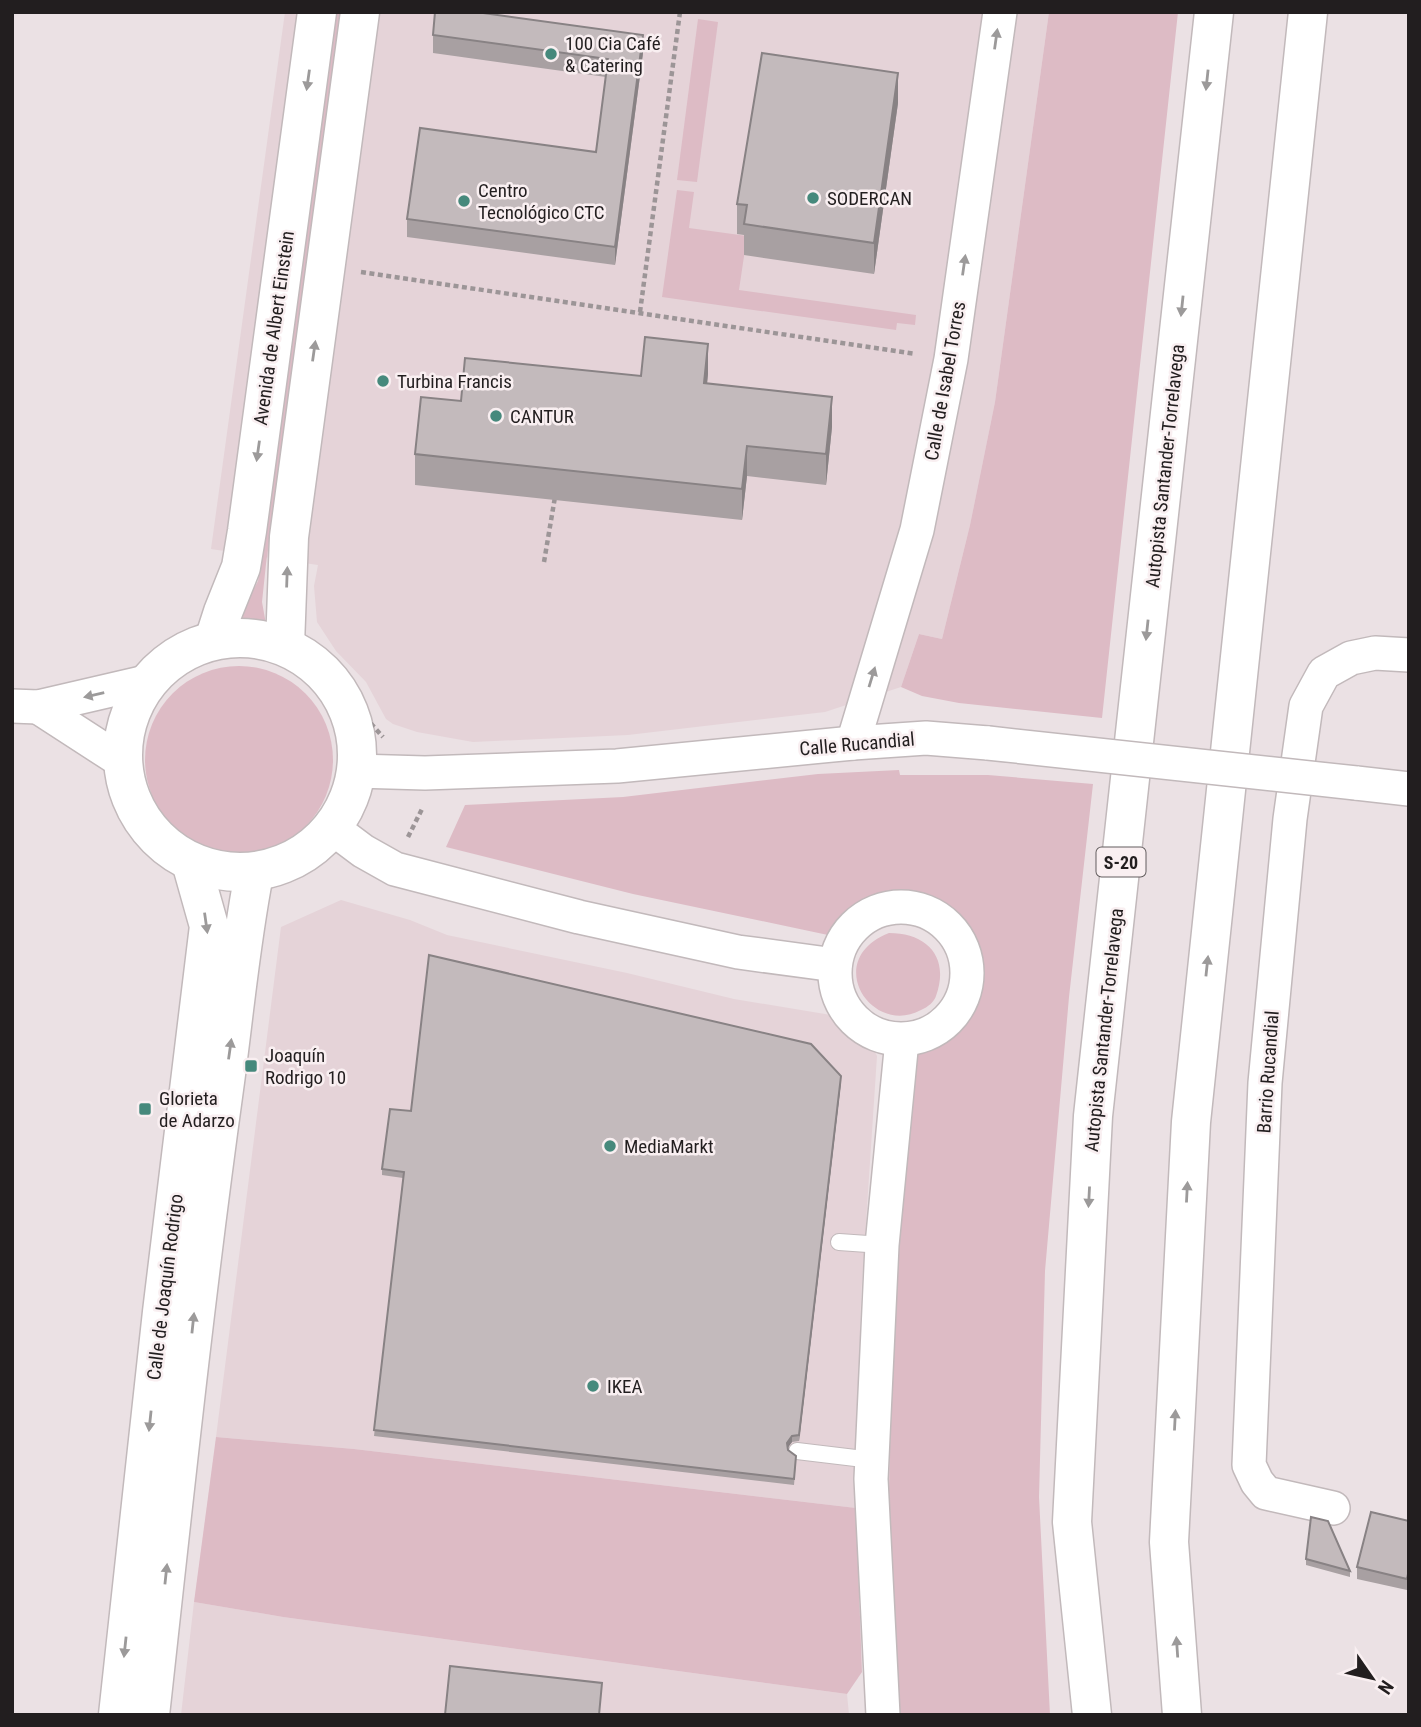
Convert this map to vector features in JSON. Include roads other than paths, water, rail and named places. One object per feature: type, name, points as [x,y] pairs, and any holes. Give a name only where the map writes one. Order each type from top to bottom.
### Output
[{"type":"main road","name":"Avenida de Albert Einstein","points":[[214,640],[240,567],[247,531],[317,12]]},
{"type":"main road","points":[[285,645],[289,537],[360,12]]},
{"type":"main road","name":"Autopista Santander-Torrelavega","points":[[1092,1715],[1072,1521],[1093,1116],[1214,12]]},
{"type":"main road","points":[[1182,1715],[1169,1542],[1191,1122],[1308,12]]},
{"type":"main road","points":[[259,639],[285,645],[325,676],[341,697],[350,718],[355,737],[356,771],[349,795],[331,827],[299,855],[254,874],[219,870],[191,862],[157,838],[139,815],[128,791],[123,762],[127,726],[136,702],[150,681],[181,654],[214,640],[259,639]]},
{"type":"main road","name":"Calle de Joaquín Rodrigo","points":[[118,1715],[162,1312],[209,926],[191,862]]},
{"type":"main road","name":"Calle de Joaquín Rodrigo","points":[[150,1715],[200,1263],[245,921],[254,874]]},
{"type":"street","name":"Calle de Isabel Torres","points":[[853,743],[917,530],[951,359],[1000,12]]},
{"type":"street","name":"Barrio Rucandial","points":[[1333,1508],[1266,1493],[1257,1482],[1250,1465],[1265,1083],[1290,819],[1306,706],[1324,673],[1351,659],[1375,653],[1409,655]]},
{"type":"street","points":[[25,706],[150,681]]},
{"type":"street","points":[[25,706],[123,762]]},
{"type":"street","name":"Calle Rucandial","points":[[356,771],[425,773],[617,765],[926,738],[1409,789]]},
{"type":"street","points":[[331,827],[363,851],[398,869],[579,917],[738,952],[835,965]]},
{"type":"street","points":[[912,907],[936,918],[956,935],[964,951],[966,987],[960,1004],[936,1030],[920,1037],[902,1040],[879,1037],[859,1026],[845,1009],[835,988],[835,965],[839,948],[848,932],[861,920],[877,911],[912,907]]},
{"type":"street","points":[[883,1715],[871,1479],[882,1245],[902,1040]]},
{"type":"lane","points":[[839,1242],[882,1245]]},
{"type":"lane","points":[[797,1451],[872,1460]]},
{"type":"place","name":"100 Cia Café & Catering","points":[[551,54]]},
{"type":"place","name":"SODERCAN","points":[[813,198]]},
{"type":"place","name":"Centro Tecnológico CTC","points":[[464,201]]},
{"type":"place","name":"Turbina Francis","points":[[383,381]]},
{"type":"place","name":"CANTUR","points":[[496,416]]},
{"type":"place","name":"Joaquín Rodrigo 10","points":[[251,1066]]},
{"type":"place","name":"Glorieta de Adarzo","points":[[145,1109]]},
{"type":"place","name":"MediaMarkt","points":[[610,1146]]},
{"type":"place","name":"IKEA","points":[[593,1386]]}]
